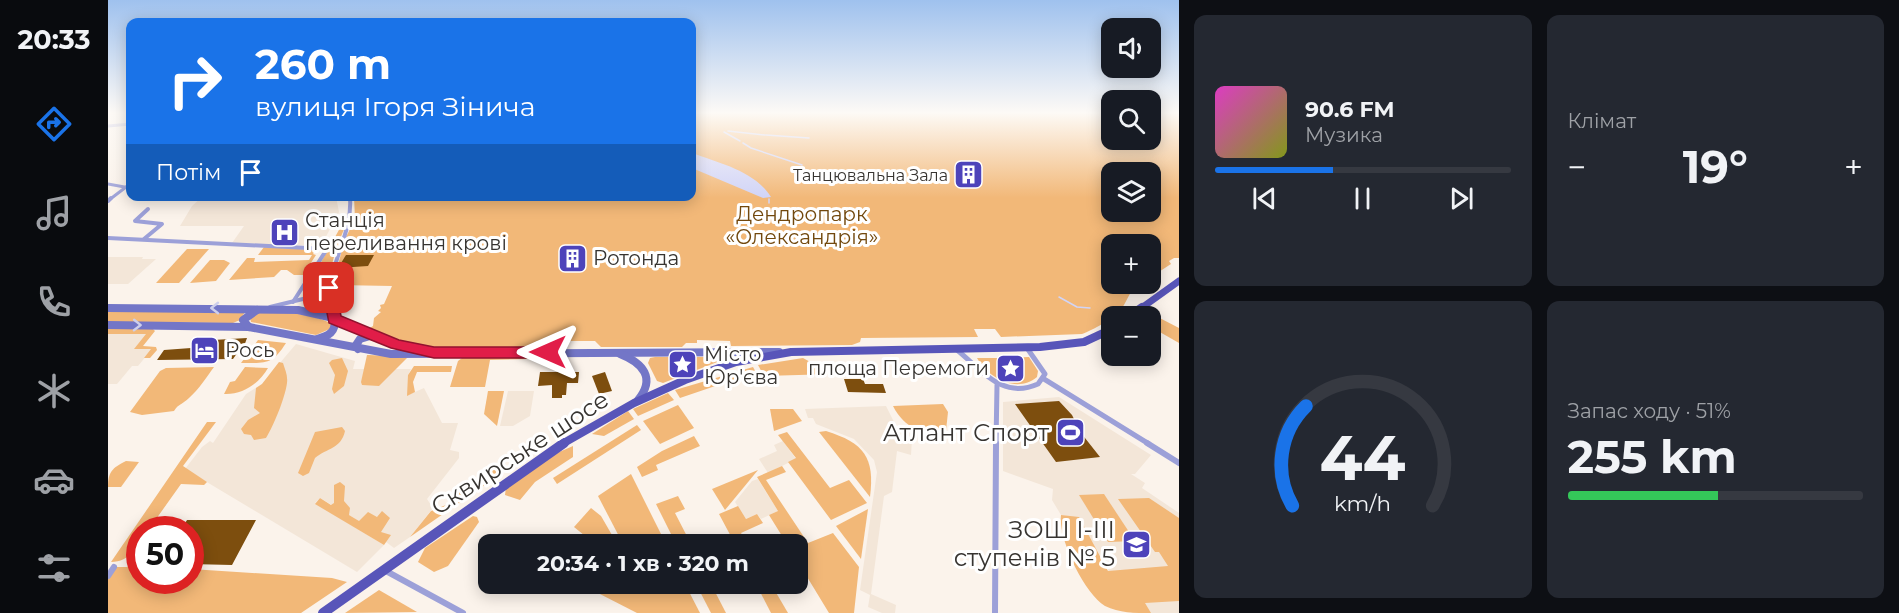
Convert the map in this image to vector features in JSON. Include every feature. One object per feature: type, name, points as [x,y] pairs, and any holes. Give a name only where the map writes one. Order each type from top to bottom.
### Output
[{"type":"main road","points":[[1143,306],[1179,281]]},
{"type":"main road","points":[[108,308],[298,310],[334,319],[396,345],[434,352]]},
{"type":"main road","points":[[249,327],[244,324],[246,316],[262,308]]},
{"type":"main road","points":[[312,339],[331,334],[336,328],[334,319]]},
{"type":"main road","points":[[108,325],[249,327],[391,354],[790,351]]},
{"type":"main road","name":"Сквирське шосе","points":[[322,613],[544,456],[592,426],[668,387],[736,362],[790,351],[1027,348],[1084,342],[1101,334]]},
{"type":"main road","points":[[358,349],[356,345],[360,339],[372,336]]},
{"type":"main road","points":[[615,352],[637,361],[647,378],[646,390],[634,403]]},
{"type":"street","points":[[108,184],[126,186]]},
{"type":"street","points":[[108,201],[126,188]]},
{"type":"street","points":[[334,319],[329,286],[337,255],[352,218],[350,201]]},
{"type":"street","points":[[144,239],[162,224],[135,221],[148,209]]},
{"type":"street","points":[[108,238],[327,249],[293,302]]},
{"type":"street","points":[[262,308],[293,302],[320,292],[329,286]]},
{"type":"street","points":[[955,348],[997,384],[1013,388],[1032,387],[1042,383],[1044,379],[1045,374],[1027,348]]},
{"type":"street","points":[[1044,379],[1179,463]]},
{"type":"street","points":[[995,613],[997,384]]},
{"type":"street","points":[[108,576],[114,567]]},
{"type":"street","points":[[384,570],[463,613]]},
{"type":"shaded area","points":[[198,201],[337,201],[339,212],[321,246],[232,243],[244,226],[180,226]]},
{"type":"shaded area","points":[[108,257],[156,259],[128,284],[108,284]]},
{"type":"shaded area","points":[[108,334],[147,334],[135,348],[152,349],[138,366],[132,366],[117,384],[108,384]]},
{"type":"shaded area","points":[[296,344],[355,361],[353,369],[411,369],[408,375],[408,395],[424,388],[442,423],[458,423],[450,450],[459,452],[459,458],[427,499],[433,508],[410,537],[394,548],[354,518],[320,498],[315,503],[384,545],[357,572],[185,469],[202,447],[210,441],[213,443],[246,394],[262,384]]},
{"type":"shaded area","points":[[508,391],[534,391],[530,416],[513,426],[500,426]]},
{"type":"shaded area","points":[[1059,397],[1151,455],[1135,474],[1131,474],[1145,483],[1142,488],[1179,513],[1179,613],[1132,613],[1079,518],[1061,515],[1052,500],[1053,489],[1003,471],[1003,402]]},
{"type":"shaded area","points":[[886,406],[901,436],[912,439],[911,455],[897,451],[892,492],[884,496],[871,594],[896,605],[895,613],[882,613],[868,607],[870,595],[860,590],[877,472],[874,460],[854,439],[816,424],[813,418],[808,418],[805,409]]},
{"type":"shaded area","points":[[783,441],[796,459],[768,473],[759,459],[777,451],[774,445]]},
{"type":"shaded area","points":[[758,479],[778,511],[761,519],[757,514],[746,519],[735,502],[752,481]]},
{"type":"green space","name":"Дендропарк «Олександрія»","points":[[696,141],[1101,141],[1101,150],[1161,150],[1161,141],[1179,141],[1179,258],[1169,261],[1171,264],[1161,270],[1161,234],[1101,234],[1101,294],[1130,294],[1123,306],[1101,306],[1101,325],[1082,334],[1001,337],[995,329],[974,329],[978,337],[861,338],[860,342],[852,345],[731,346],[730,341],[697,340],[697,343],[686,343],[682,347],[601,347],[595,341],[537,341],[528,347],[425,347],[386,338],[368,329],[373,326],[374,318],[381,312],[378,311],[381,308],[380,305],[384,304],[392,286],[337,285],[334,282],[344,241],[355,219],[354,201],[696,201]]},
{"type":"green space","points":[[345,219],[348,220],[337,246],[327,282],[321,286],[310,286],[309,284]]},
{"type":"green space","points":[[264,247],[316,250],[313,254],[316,255],[303,275],[294,275],[287,270],[281,270],[274,277],[229,280],[247,258],[255,258],[254,262],[309,260],[312,255],[258,255]]},
{"type":"green space","points":[[187,249],[209,249],[179,283],[156,283]]},
{"type":"green space","points":[[210,260],[224,260],[230,263],[216,281],[190,283]]},
{"type":"green space","points":[[108,310],[245,312],[240,320],[233,323],[108,322]]},
{"type":"green space","points":[[259,312],[313,317],[330,323],[332,328],[316,335],[251,322],[250,318]]},
{"type":"green space","points":[[1161,319],[1179,328],[1179,343],[1161,333]]},
{"type":"green space","points":[[108,328],[152,328],[155,331],[143,346],[156,347],[157,350],[150,358],[144,358],[151,349],[134,349],[146,334],[108,334]]},
{"type":"green space","points":[[258,340],[286,343],[277,355],[268,361],[241,363]]},
{"type":"green space","points":[[367,355],[408,357],[379,386],[362,385]]},
{"type":"green space","points":[[716,357],[720,361],[663,383],[657,381],[648,363],[650,358]]},
{"type":"green space","points":[[1029,357],[1038,371],[1037,377],[1021,384],[1012,384],[996,377],[988,372],[977,358],[998,358],[1008,375],[1018,375],[1008,358]]},
{"type":"green space","points":[[342,358],[348,371],[344,386],[334,394],[332,389],[335,375],[329,363]]},
{"type":"green space","points":[[462,358],[528,359],[490,360],[485,387],[450,387],[458,361]]},
{"type":"green space","points":[[803,358],[823,369],[831,369],[833,374],[764,376],[758,365]]},
{"type":"green space","points":[[279,362],[283,363],[287,377],[284,396],[266,438],[254,440],[251,435],[244,434],[241,429],[248,420],[260,413],[254,408],[256,388],[262,384]]},
{"type":"green space","points":[[414,366],[452,366],[451,372],[417,372],[413,382],[415,392],[407,396],[408,375]]},
{"type":"green space","points":[[214,367],[196,391],[174,411],[142,415],[130,412],[160,371],[166,368]]},
{"type":"green space","points":[[245,367],[268,368],[260,379],[249,387],[237,393],[224,394],[230,382],[235,381]]},
{"type":"green space","points":[[753,367],[758,376],[727,382],[680,398],[675,390]]},
{"type":"green space","points":[[488,391],[504,391],[497,426],[484,414]]},
{"type":"green space","points":[[668,393],[674,400],[638,416],[633,409]]},
{"type":"green space","points":[[943,404],[948,412],[945,440],[908,425],[897,414],[893,406]]},
{"type":"green space","points":[[678,405],[694,428],[660,444],[643,421]]},
{"type":"green space","points":[[770,409],[793,409],[802,421],[774,431]]},
{"type":"green space","points":[[628,411],[634,419],[604,436],[592,434]]},
{"type":"green space","points":[[207,422],[216,422],[183,466],[207,482],[204,485],[181,484],[158,516],[143,516]]},
{"type":"green space","points":[[637,425],[641,430],[557,484],[553,478]]},
{"type":"green space","points":[[342,427],[345,431],[340,441],[333,448],[315,458],[309,473],[303,476],[298,473],[315,432]]},
{"type":"green space","points":[[826,431],[850,441],[864,454],[871,472],[870,497],[819,432]]},
{"type":"green space","points":[[787,432],[830,488],[849,480],[867,503],[831,520],[788,462],[796,458],[778,435]]},
{"type":"green space","points":[[694,436],[700,446],[656,465],[658,470],[642,477],[637,467],[662,451]]},
{"type":"green space","points":[[573,446],[573,457],[535,482],[520,500],[505,495],[506,487],[557,453]]},
{"type":"green space","points":[[126,461],[139,462],[121,487],[108,487],[112,471]]},
{"type":"green space","points":[[782,466],[786,472],[766,480],[802,534],[781,534],[769,515],[778,511],[757,477]]},
{"type":"green space","points":[[503,469],[502,473],[410,537],[431,511],[446,505],[455,497],[460,486],[479,479],[488,470]]},
{"type":"green space","points":[[758,470],[725,510],[712,489]]},
{"type":"green space","points":[[631,474],[661,534],[618,534],[598,496]]},
{"type":"green space","points":[[340,482],[345,486],[344,501],[350,508],[349,515],[359,521],[368,512],[377,517],[382,511],[390,518],[381,532],[391,535],[384,545],[315,504],[320,498],[331,505],[334,503],[334,485]]},
{"type":"green space","points":[[1104,494],[1135,541],[1108,542],[1079,495]]},
{"type":"green space","points":[[678,496],[685,509],[675,513],[686,534],[671,534],[656,504]]},
{"type":"green space","points":[[1149,498],[1179,518],[1179,601],[1145,603],[1151,613],[1116,610],[1105,606],[1097,599],[1081,578],[1068,551],[1061,525],[1061,515],[1079,517],[1108,571],[1168,566],[1159,552],[1155,552],[1118,499]]},
{"type":"green space","points":[[738,506],[746,519],[757,514],[763,523],[742,534],[730,534],[719,514]]},
{"type":"green space","points":[[591,508],[601,516],[611,534],[583,534],[574,527]]},
{"type":"green space","points":[[868,509],[861,559],[836,526]]},
{"type":"green space","points":[[473,516],[477,517],[479,522],[448,566],[434,572],[418,562],[425,548]]},
{"type":"green space","points":[[833,533],[859,567],[854,613],[829,613],[808,578],[808,543]]},
{"type":"green space","points":[[126,540],[126,558],[111,562]]},
{"type":"green space","points":[[114,567],[126,567],[126,594],[204,594],[204,570],[332,578],[347,582],[301,613],[108,613],[108,576]]},
{"type":"green space","points":[[379,590],[417,612],[345,613]]},
{"type":"green space","points":[[600,594],[690,594],[700,613],[637,613]]},
{"type":"green space","points":[[701,594],[716,594],[726,613],[711,613]]},
{"type":"green space","points":[[761,594],[777,594],[788,613],[771,613]]},
{"type":"water","points":[[696,154],[746,174],[764,188],[771,197],[763,198],[696,170]]},
{"type":"building","points":[[346,255],[374,255],[368,266],[338,268]]},
{"type":"building","name":"Рось","points":[[247,338],[243,349],[240,349],[233,359],[157,360],[164,350],[191,348],[196,341]]},
{"type":"building","points":[[540,372],[579,372],[578,383],[567,383],[566,395],[562,395],[562,398],[552,398],[552,385],[538,386]]},
{"type":"building","points":[[605,372],[612,391],[599,394],[592,376]]},
{"type":"building","points":[[844,379],[863,379],[865,384],[883,384],[886,393],[848,392]]},
{"type":"building","points":[[1059,401],[1072,415],[1074,419],[1070,419],[1100,457],[1056,462],[1015,404]]},
{"type":"building","points":[[204,520],[256,520],[232,565],[204,564]]},
{"type":"waterway","points":[[743,143],[751,148],[802,165]]},
{"type":"waterway","points":[[1059,297],[1077,307],[1090,308]]},
{"type":"place","name":"Танцювальна Зала","points":[[969,175]]},
{"type":"place","name":"Станція переливання крові","points":[[284,232]]},
{"type":"place","name":"Ротонда","points":[[572,258]]},
{"type":"place","name":"Рось","points":[[204,350]]},
{"type":"place","name":"Місто Юр'єва","points":[[683,365]]},
{"type":"place","name":"площа Перемоги","points":[[1010,368]]},
{"type":"place","name":"Атлант Спорт","points":[[1070,433]]},
{"type":"place","name":"ЗОШ І-ІІІ ступенів № 5","points":[[1136,544]]},
{"type":"route","points":[[329,288],[334,319],[396,345],[434,352],[548,352]]}]
